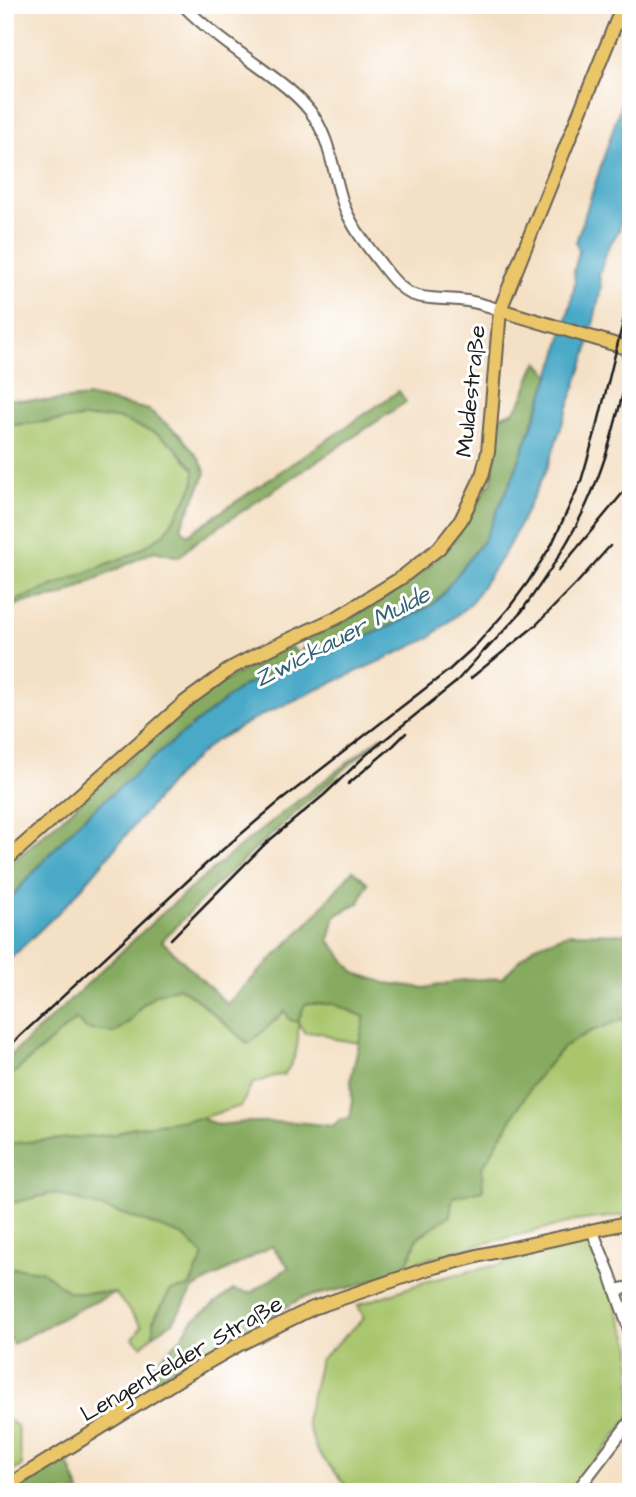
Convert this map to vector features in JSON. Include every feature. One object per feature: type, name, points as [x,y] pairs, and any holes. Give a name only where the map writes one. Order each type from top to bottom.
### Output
[{"type":"main road","name":"Muldestraße","points":[[5,861],[212,681],[254,656],[338,617],[370,598],[409,572],[451,535],[482,476],[488,452],[500,310],[623,5]]},
{"type":"main road","points":[[500,310],[627,348],[631,362]]},
{"type":"main road","name":"Lengenfelder Straße","points":[[5,1487],[177,1379],[313,1308],[427,1269],[631,1222]]},
{"type":"street","points":[[183,5],[276,79],[311,113],[327,147],[350,220],[396,282],[411,294],[462,300],[500,310]]},
{"type":"street","points":[[627,348],[631,335]]},
{"type":"street","points":[[592,1230],[631,1335]]},
{"type":"street","points":[[615,1290],[631,1287]]},
{"type":"street","points":[[576,1492],[631,1420]]},
{"type":"green space","points":[[538,362],[550,375],[513,477],[485,538],[432,605],[339,649],[243,686],[178,737],[79,822],[5,904],[5,868],[188,708],[216,686],[251,666],[256,667],[262,659],[271,654],[292,647],[298,654],[306,640],[361,612],[412,580],[450,546],[491,483],[501,416],[517,408]]},
{"type":"green space","points":[[399,391],[406,402],[193,544],[179,557],[154,551],[62,596],[24,602],[5,610],[5,605],[135,553],[165,533],[194,485],[194,469],[173,445],[156,433],[117,418],[5,424],[5,399],[46,401],[91,397],[149,410],[180,435],[199,458],[206,473],[181,527],[187,535]]},
{"type":"green space","points":[[117,418],[156,433],[173,445],[194,469],[194,485],[165,533],[135,553],[5,605],[5,424]]},
{"type":"green space","points":[[385,734],[213,888],[162,941],[227,1004],[310,921],[353,870],[368,883],[359,903],[335,916],[329,940],[355,973],[386,983],[425,988],[465,980],[502,978],[533,947],[570,933],[631,934],[631,1016],[589,1032],[563,1047],[533,1083],[482,1168],[483,1190],[453,1197],[450,1215],[417,1238],[403,1270],[356,1286],[302,1298],[156,1379],[153,1366],[180,1339],[192,1321],[233,1290],[251,1293],[289,1267],[272,1246],[194,1288],[173,1322],[153,1335],[153,1321],[170,1291],[189,1287],[204,1256],[184,1236],[54,1193],[5,1203],[5,1144],[116,1134],[130,1128],[201,1118],[218,1125],[295,1122],[333,1126],[340,1119],[350,1119],[351,1078],[365,1017],[334,1004],[305,1004],[298,1022],[290,1020],[285,1011],[249,1044],[179,987],[155,995],[114,1033],[86,1029],[76,1019],[5,1081],[5,1060],[191,888],[273,820]]},
{"type":"green space","points":[[179,987],[248,1044],[285,1011],[305,1004],[334,1004],[365,1017],[360,1043],[335,1039],[319,1032],[305,1033],[298,1023],[296,1050],[284,1075],[252,1084],[241,1106],[201,1118],[130,1128],[116,1134],[5,1144],[5,1081],[76,1019],[114,1033],[155,995]]},
{"type":"green space","points":[[631,1016],[631,1214],[576,1221],[474,1246],[416,1262],[403,1270],[417,1238],[450,1215],[452,1197],[483,1190],[482,1168],[533,1083],[563,1047],[589,1032]]},
{"type":"green space","points":[[54,1193],[184,1236],[205,1256],[189,1287],[154,1321],[153,1335],[142,1346],[133,1338],[142,1326],[115,1293],[69,1292],[41,1271],[17,1268],[5,1270],[5,1203]]},
{"type":"green space","points":[[584,1243],[592,1248],[631,1345],[631,1416],[571,1492],[351,1492],[317,1451],[306,1421],[320,1360],[364,1318],[358,1305],[428,1281]]},
{"type":"green space","points":[[17,1268],[41,1271],[69,1292],[115,1293],[13,1344],[5,1330],[5,1270]]},
{"type":"green space","points":[[5,1417],[17,1426],[22,1466],[5,1475]]},
{"type":"green space","points":[[66,1458],[80,1492],[15,1492]]},
{"type":"water","points":[[631,74],[631,184],[619,230],[608,248],[599,275],[601,288],[587,352],[547,468],[504,554],[470,604],[428,639],[260,716],[213,742],[175,777],[72,899],[5,964],[5,904],[79,822],[178,737],[243,686],[339,649],[432,605],[485,538],[513,477],[557,355],[575,282],[574,271],[579,251],[576,242]]},
{"type":"railway","points":[[5,1050],[207,863],[279,802],[449,670],[508,609],[552,544],[581,481],[631,290]]},
{"type":"railway","points":[[520,613],[559,555],[592,492],[609,444],[631,362]]},
{"type":"railway","points":[[558,571],[631,483]]},
{"type":"railway","points":[[471,678],[536,625],[610,546]]},
{"type":"railway","points":[[485,651],[525,608]]},
{"type":"railway","points":[[171,939],[265,844],[324,795],[367,754],[455,683],[489,645]]},
{"type":"railway","points":[[348,784],[406,733]]},
{"type":"water label","name":"Zwickauer Mulde","points":[[342,636]]}]
